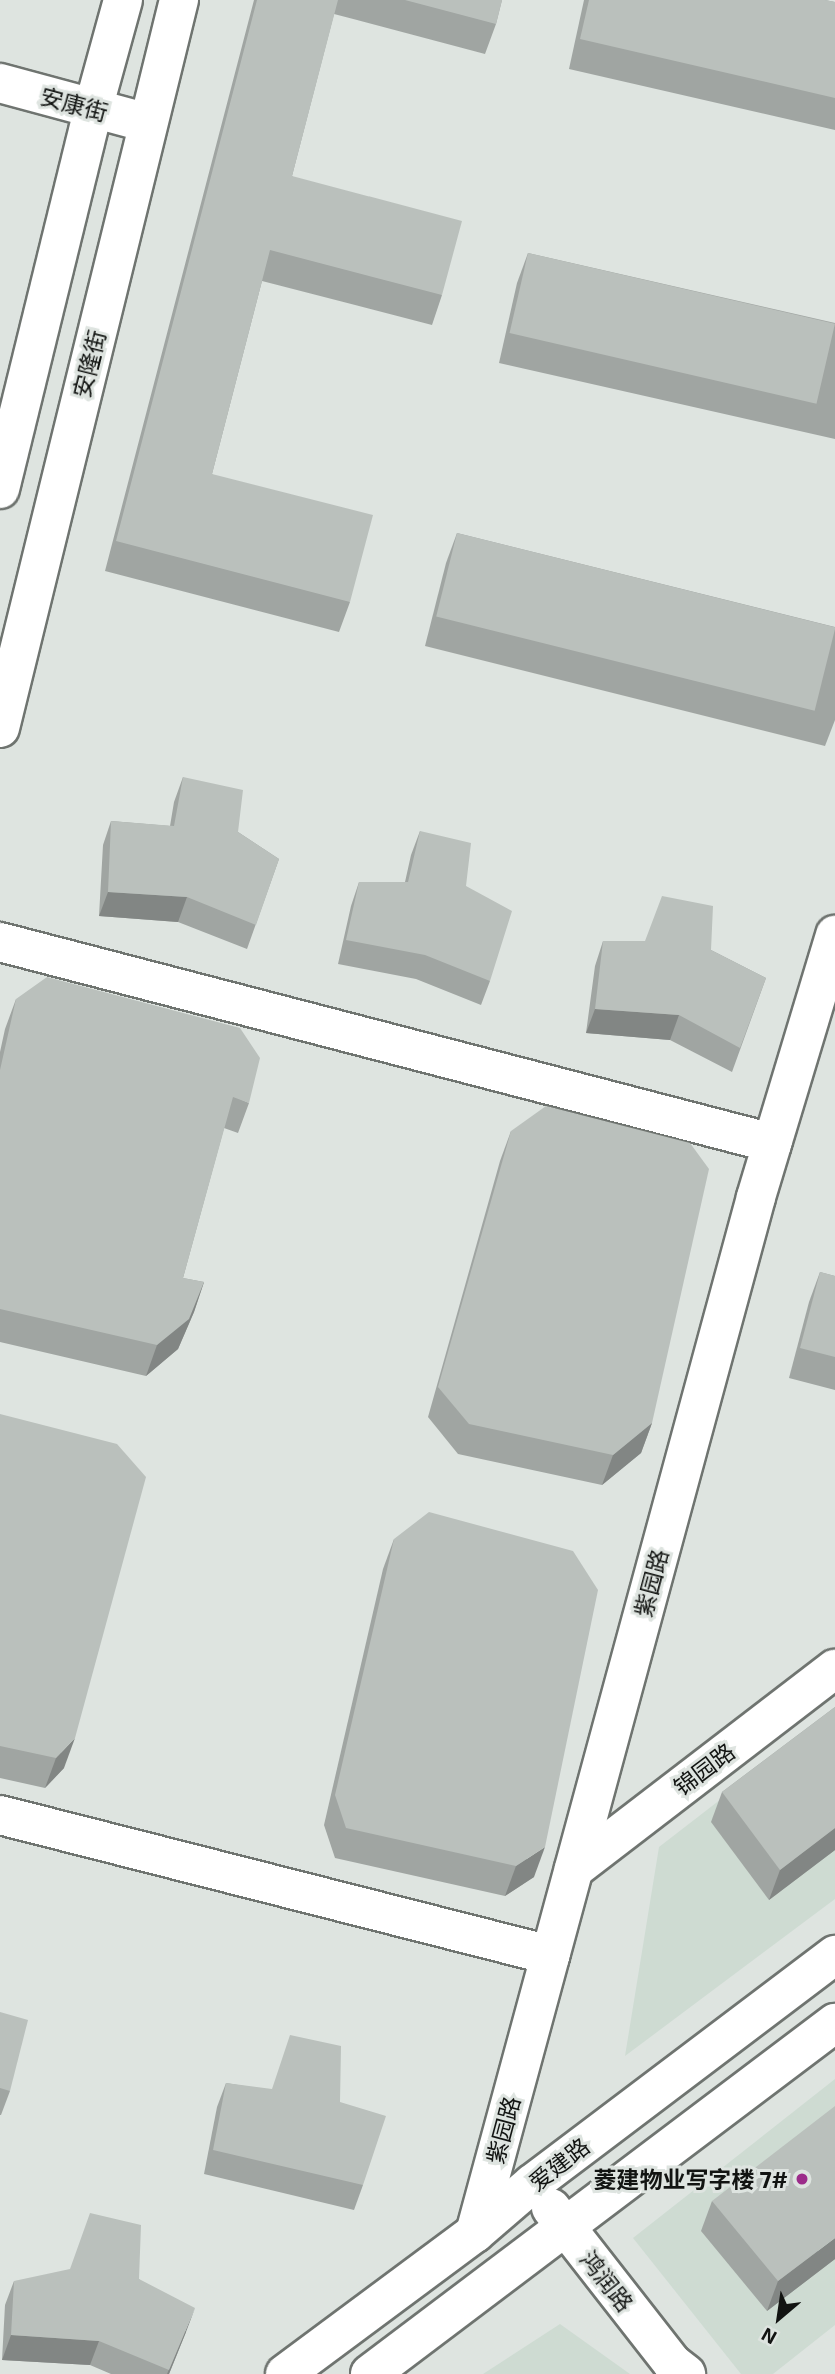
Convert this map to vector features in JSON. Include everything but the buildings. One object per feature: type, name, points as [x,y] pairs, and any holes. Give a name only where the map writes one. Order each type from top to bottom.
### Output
[{"type":"street","points":[[0,489],[93,109],[123,0]]},
{"type":"street","name":"安隆街","points":[[0,728],[179,0]]},
{"type":"street","name":"安康街","points":[[0,83],[148,123]]},
{"type":"street","name":"紫园路","points":[[475,2233],[772,1143],[835,935]]},
{"type":"street","points":[[0,942],[772,1143]]},
{"type":"street","name":"锦园路","points":[[573,1869],[835,1669]]},
{"type":"street","points":[[0,1815],[550,1955]]},
{"type":"street","name":"爱建路","points":[[285,2374],[475,2233],[533,2184],[835,1955]]},
{"type":"street","points":[[370,2374],[835,2022]]},
{"type":"street","name":"鸿润路","points":[[533,2184],[671,2363],[686,2374]]},
{"type":"shaded area","points":[[835,1711],[835,1899],[625,2056],[659,1847]]},
{"type":"shaded area","points":[[835,2079],[835,2325],[773,2374],[741,2374],[633,2238]]},
{"type":"shaded area","points":[[560,2324],[630,2374],[483,2374]]},
{"type":"place","name":"菱建物业写字楼 7#","points":[[802,2179]]}]
